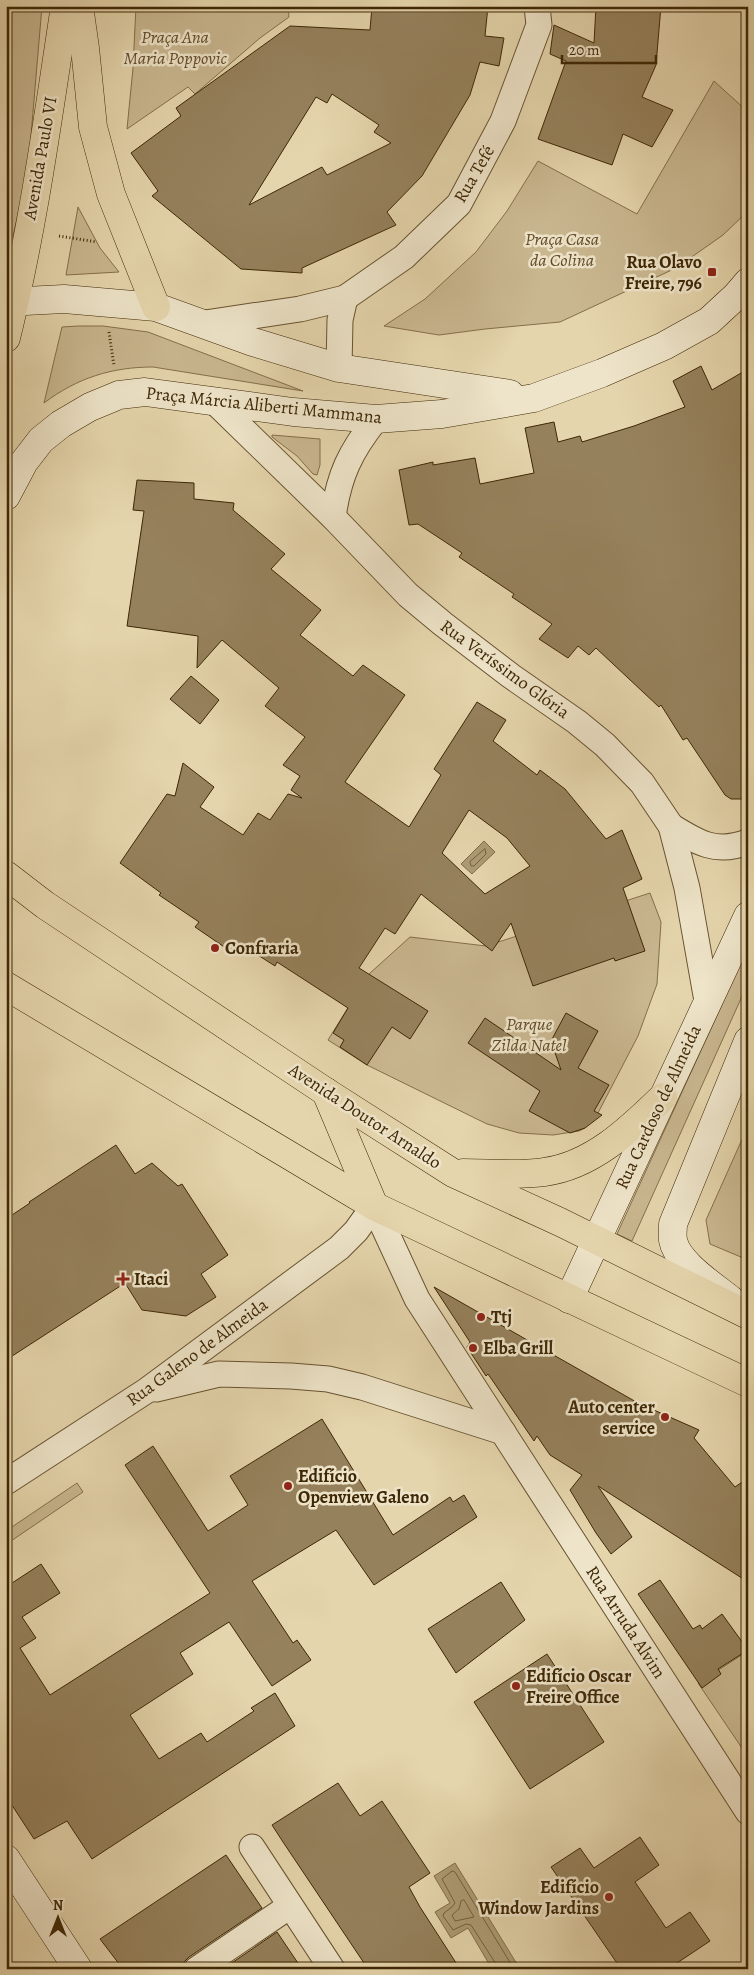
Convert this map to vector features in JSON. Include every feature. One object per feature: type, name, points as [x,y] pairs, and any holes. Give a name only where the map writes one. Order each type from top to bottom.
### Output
[{"type":"main road","name":"Avenida Paulo VI","points":[[6,338],[11,302],[28,230],[39,171],[65,6]]},
{"type":"main road","points":[[79,6],[93,127],[111,194],[156,307]]},
{"type":"main road","name":"Praça Márcia Aliberti Mammana","points":[[6,496],[24,462],[41,440],[61,424],[90,407],[119,395],[144,392],[293,412],[376,419],[442,414],[534,398],[602,373],[664,346],[709,321],[744,289]]},
{"type":"main road","name":"Praça Márcia Aliberti Mammana","points":[[11,302],[64,300],[156,307],[205,323],[253,342],[339,368],[534,398]]},
{"type":"main road","name":"Avenida Doutor Arnaldo","points":[[6,875],[45,905],[326,1092],[454,1173],[596,1239],[748,1314]]},
{"type":"main road","name":"Rua Cardoso de Almeida","points":[[569,1299],[748,916]]},
{"type":"main road","points":[[6,986],[374,1206],[748,1383]]},
{"type":"main road","points":[[748,1041],[673,1224],[673,1241],[678,1252],[691,1267],[748,1314]]},
{"type":"main road","points":[[326,1092],[374,1206]]},
{"type":"main road","points":[[454,1173],[545,1172],[569,1165],[606,1147],[631,1128],[663,1097]]},
{"type":"main road","points":[[6,1859],[78,1969]]},
{"type":"street","name":"Rua Tefé","points":[[205,323],[300,309],[344,298],[404,257],[459,204],[503,121],[539,25],[537,6]]},
{"type":"street","points":[[339,368],[340,320],[344,298]]},
{"type":"street","name":"Rua Veríssimo Glória","points":[[214,401],[333,517],[408,594],[510,676],[577,722],[605,746],[642,783],[671,826],[687,888],[707,1001]]},
{"type":"street","points":[[333,517],[337,490],[346,464],[359,440],[376,419]]},
{"type":"street","name":"Rua Veríssimo Glória","points":[[671,826],[698,843],[716,848],[735,847],[748,842]]},
{"type":"street","name":"Rua Galeno de Almeida","points":[[6,1482],[146,1391],[339,1248],[356,1232],[374,1206]]},
{"type":"street","name":"Rua Arruda Alvim","points":[[374,1206],[416,1299],[748,1812]]},
{"type":"street","points":[[146,1391],[219,1374],[328,1379],[362,1387],[503,1432]]},
{"type":"street","points":[[252,1847],[332,1969]]},
{"type":"street","points":[[197,1969],[290,1906]]},
{"type":"path","points":[[28,230],[115,245],[126,231]]},
{"type":"green space","points":[[6,6],[42,6],[28,171],[6,266]]},
{"type":"green space","name":"Praça Ana Maria Poppovic","points":[[136,6],[288,6],[289,17],[260,38],[195,94],[188,87],[127,129],[133,68]]},
{"type":"green space","name":"Praça Casa da Colina","points":[[714,81],[748,112],[748,211],[723,235],[676,268],[560,322],[439,335],[384,326],[425,299],[476,252],[507,211],[538,161],[637,214]]},
{"type":"green space","points":[[78,207],[100,248],[119,272],[66,275]]},
{"type":"green space","points":[[103,326],[148,332],[303,391],[153,367],[123,369],[96,376],[69,387],[44,403],[62,327]]},
{"type":"green space","points":[[272,435],[320,439],[320,465],[317,475],[313,474],[297,456],[272,437]]},
{"type":"green space","name":"Parque Zilda Natel","points":[[650,893],[661,922],[657,984],[638,1036],[598,1113],[585,1128],[579,1131],[553,1135],[519,1133],[487,1124],[367,1065],[328,1040],[369,974],[410,937],[486,946]]},
{"type":"green space","points":[[748,948],[748,983],[632,1241],[617,1234]]},
{"type":"green space","points":[[748,1126],[748,1260],[710,1244],[706,1220]]},
{"type":"green space","points":[[77,1483],[83,1492],[11,1541],[6,1531]]},
{"type":"green space","points":[[748,1651],[748,1757],[698,1683]]},
{"type":"water","points":[[484,841],[495,852],[472,874],[461,864]]},
{"type":"water","points":[[455,1863],[520,1969],[492,1969],[468,1928],[451,1938],[435,1912],[450,1903],[434,1876]]},
{"type":"building","points":[[372,6],[488,6],[485,36],[504,38],[499,66],[480,62],[470,95],[422,176],[387,212],[396,225],[302,268],[302,273],[241,269],[152,196],[158,191],[131,153],[181,116],[176,108],[290,26],[370,30]],"holes":[[[332,94],[379,125],[374,132],[391,143],[327,175],[322,167],[249,205],[316,97],[327,103]]]},
{"type":"building","points":[[596,6],[661,6],[656,65],[642,97],[673,110],[652,147],[623,134],[612,165],[538,139],[566,61],[550,54],[554,25],[594,43]]},
{"type":"building","points":[[701,366],[712,390],[748,369],[748,799],[731,799],[725,795],[687,738],[683,740],[661,705],[659,707],[596,648],[589,655],[578,646],[568,658],[539,639],[552,624],[512,597],[514,594],[459,557],[462,553],[418,524],[409,525],[399,470],[433,462],[433,465],[475,458],[480,484],[534,473],[525,428],[554,422],[558,442],[580,436],[582,442],[634,426],[685,407],[673,381]]},
{"type":"building","points":[[137,480],[194,483],[194,499],[234,503],[233,510],[285,554],[271,569],[321,610],[300,635],[353,676],[363,665],[405,695],[345,782],[409,827],[441,775],[434,769],[477,702],[506,720],[493,741],[537,775],[540,770],[565,789],[606,839],[622,830],[642,879],[623,888],[645,951],[615,961],[614,958],[533,986],[511,923],[492,951],[421,894],[395,934],[385,928],[359,968],[428,1011],[410,1039],[392,1027],[367,1065],[340,1047],[344,1040],[333,1033],[348,1008],[277,962],[275,966],[239,943],[233,953],[195,927],[199,922],[159,895],[161,893],[120,863],[167,794],[175,796],[183,763],[214,787],[200,807],[243,835],[258,813],[270,820],[288,794],[302,798],[291,790],[300,776],[283,765],[305,737],[265,706],[279,688],[222,640],[197,668],[198,636],[127,626],[144,511],[133,510]],"holes":[[[469,810],[507,838],[530,866],[485,894],[442,853]]]},
{"type":"building","points":[[191,676],[219,700],[200,724],[170,699]]},
{"type":"building","points":[[566,1013],[598,1031],[578,1068],[609,1085],[594,1111],[602,1115],[585,1128],[570,1133],[529,1111],[540,1091],[468,1043],[485,1018],[561,1070],[551,1041]]},
{"type":"building","points":[[116,1145],[135,1174],[152,1163],[178,1186],[182,1184],[228,1255],[201,1274],[216,1297],[186,1316],[142,1310],[125,1283],[6,1360],[6,1219]]},
{"type":"building","points":[[434,1287],[638,1403],[699,1430],[694,1438],[735,1487],[748,1478],[748,1582],[598,1486],[632,1537],[611,1554],[570,1490],[582,1475],[550,1455],[537,1436],[534,1441],[467,1347],[470,1342]]},
{"type":"building","points":[[322,1419],[393,1535],[450,1497],[453,1502],[464,1495],[477,1517],[374,1585],[336,1530],[252,1581],[293,1643],[297,1640],[311,1660],[272,1686],[229,1622],[180,1653],[193,1674],[130,1715],[159,1759],[201,1733],[207,1742],[254,1711],[251,1708],[275,1693],[295,1726],[92,1859],[67,1821],[34,1839],[6,1796],[6,1587],[41,1564],[60,1593],[22,1617],[36,1638],[20,1648],[50,1695],[210,1593],[125,1465],[153,1446],[208,1531],[248,1505],[230,1476]]},
{"type":"building","points":[[660,1580],[693,1629],[700,1625],[702,1629],[722,1614],[748,1650],[718,1669],[721,1674],[702,1688],[638,1594]]},
{"type":"building","points":[[501,1582],[525,1620],[456,1673],[428,1629]]},
{"type":"building","points":[[547,1654],[604,1742],[530,1789],[474,1702]]},
{"type":"building","points":[[338,1783],[360,1816],[382,1801],[430,1873],[409,1887],[460,1969],[368,1969],[283,1842],[272,1825]]},
{"type":"building","name":"Edifício Window Jardins","points":[[640,1837],[659,1865],[635,1882],[666,1928],[690,1912],[710,1941],[668,1969],[621,1969],[551,1867],[580,1848],[594,1868]]},
{"type":"building","points":[[226,1855],[262,1908],[189,1957],[184,1962],[183,1969],[123,1969],[100,1939]]},
{"type":"building","points":[[277,1932],[302,1969],[223,1969]]},
{"type":"place","name":"Rua Olavo Freire, 796","points":[[712,272]]},
{"type":"place","name":"Confraria","points":[[215,948]]},
{"type":"place","name":"Itaci","points":[[123,1279]]},
{"type":"place","name":"Ttj","points":[[481,1317]]},
{"type":"place","name":"Elba Grill","points":[[473,1348]]},
{"type":"place","name":"Auto center service","points":[[665,1417]]},
{"type":"place","name":"Edifício Openview Galeno","points":[[288,1486]]},
{"type":"place","name":"Edifício Oscar Freire Office","points":[[516,1686]]},
{"type":"place","name":"Edifício Window Jardins","points":[[609,1897]]}]
